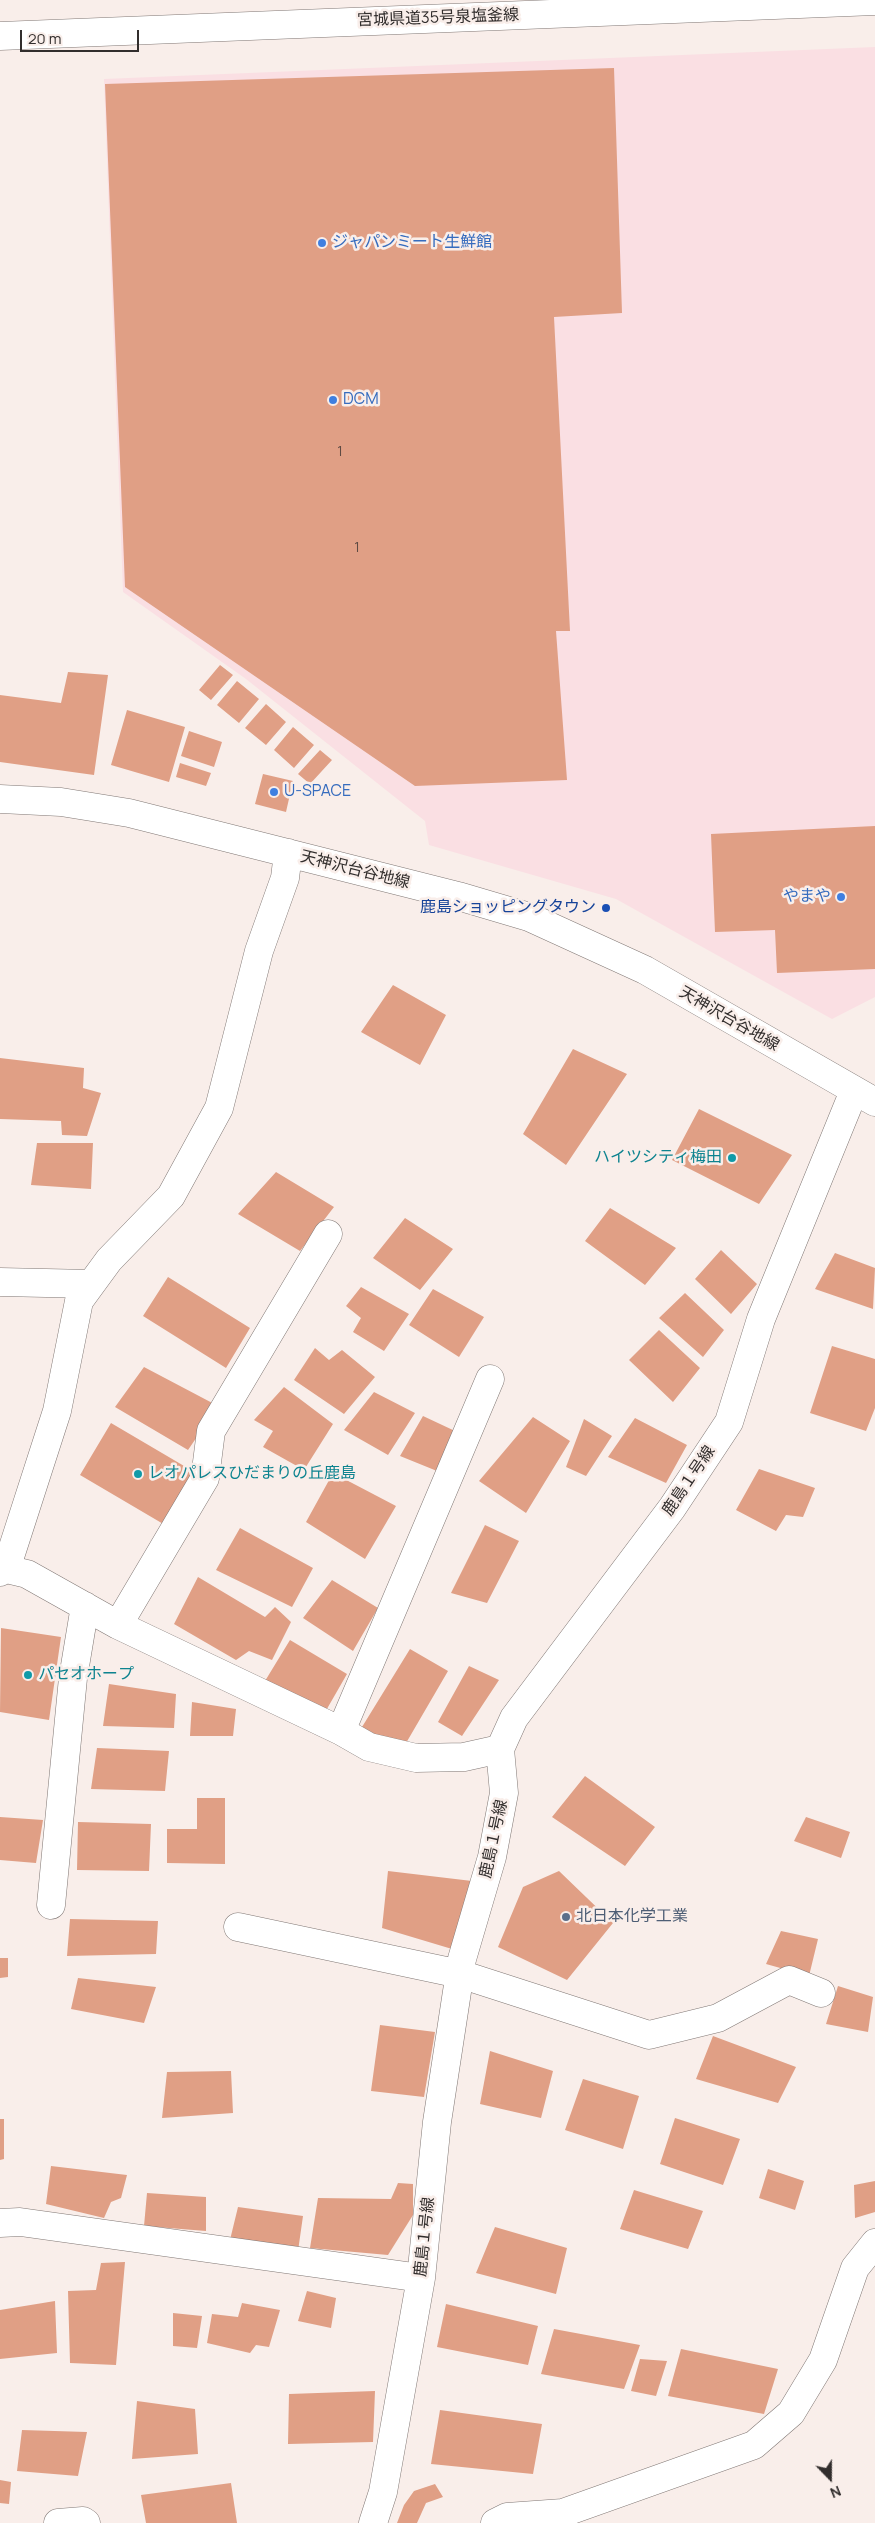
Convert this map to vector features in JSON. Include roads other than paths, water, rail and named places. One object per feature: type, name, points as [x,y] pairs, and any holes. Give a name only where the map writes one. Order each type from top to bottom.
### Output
[{"type":"street","name":"宮城県道35号泉塩釜線","points":[[0,36],[875,1]]},
{"type":"street","name":"天神沢台谷地線","points":[[0,799],[61,802],[129,813],[458,896],[528,917],[645,970],[865,1096]]},
{"type":"street","points":[[288,853],[284,878],[259,951],[219,1108],[171,1196],[108,1260],[79,1301],[57,1411],[3,1571],[28,1574],[118,1625],[369,1746],[416,1758],[464,1757],[500,1749]]},
{"type":"street","name":"鹿島１号線","points":[[373,2523],[383,2492],[421,2278],[437,2122],[462,1959],[492,1857],[504,1793],[500,1749],[514,1718],[672,1508],[729,1422],[761,1319],[865,1096]]},
{"type":"street","points":[[118,1625],[205,1478],[211,1431],[328,1234]]},
{"type":"street","points":[[0,1282],[91,1284]]},
{"type":"street","points":[[341,1731],[490,1379]]},
{"type":"street","points":[[51,1905],[73,1678],[85,1606]]},
{"type":"street","points":[[238,1927],[460,1974],[649,2035],[718,2018],[789,1980],[821,1993]]},
{"type":"street","points":[[0,2223],[20,2222],[421,2278]]},
{"type":"street","points":[[495,2523],[507,2517],[563,2513],[754,2445],[791,2413],[824,2360],[855,2268],[875,2244]]},
{"type":"street","points":[[58,2523],[83,2521],[86,2523]]},
{"type":"place","name":"ジャパンミート生鮮館","points":[[322,243]]},
{"type":"place","name":"DCM","points":[[333,400]]},
{"type":"place","name":"U-SPACE","points":[[274,792]]},
{"type":"place","name":"やまや","points":[[841,897]]},
{"type":"place","name":"鹿島ショッピングタウン","points":[[606,908]]},
{"type":"place","name":"ハイツシティ梅田","points":[[732,1158]]},
{"type":"place","name":"レオパレスひだまりの丘鹿島","points":[[138,1474]]},
{"type":"place","name":"パセオホープ","points":[[28,1675]]},
{"type":"place","name":"北日本化学工業","points":[[566,1917]]}]
